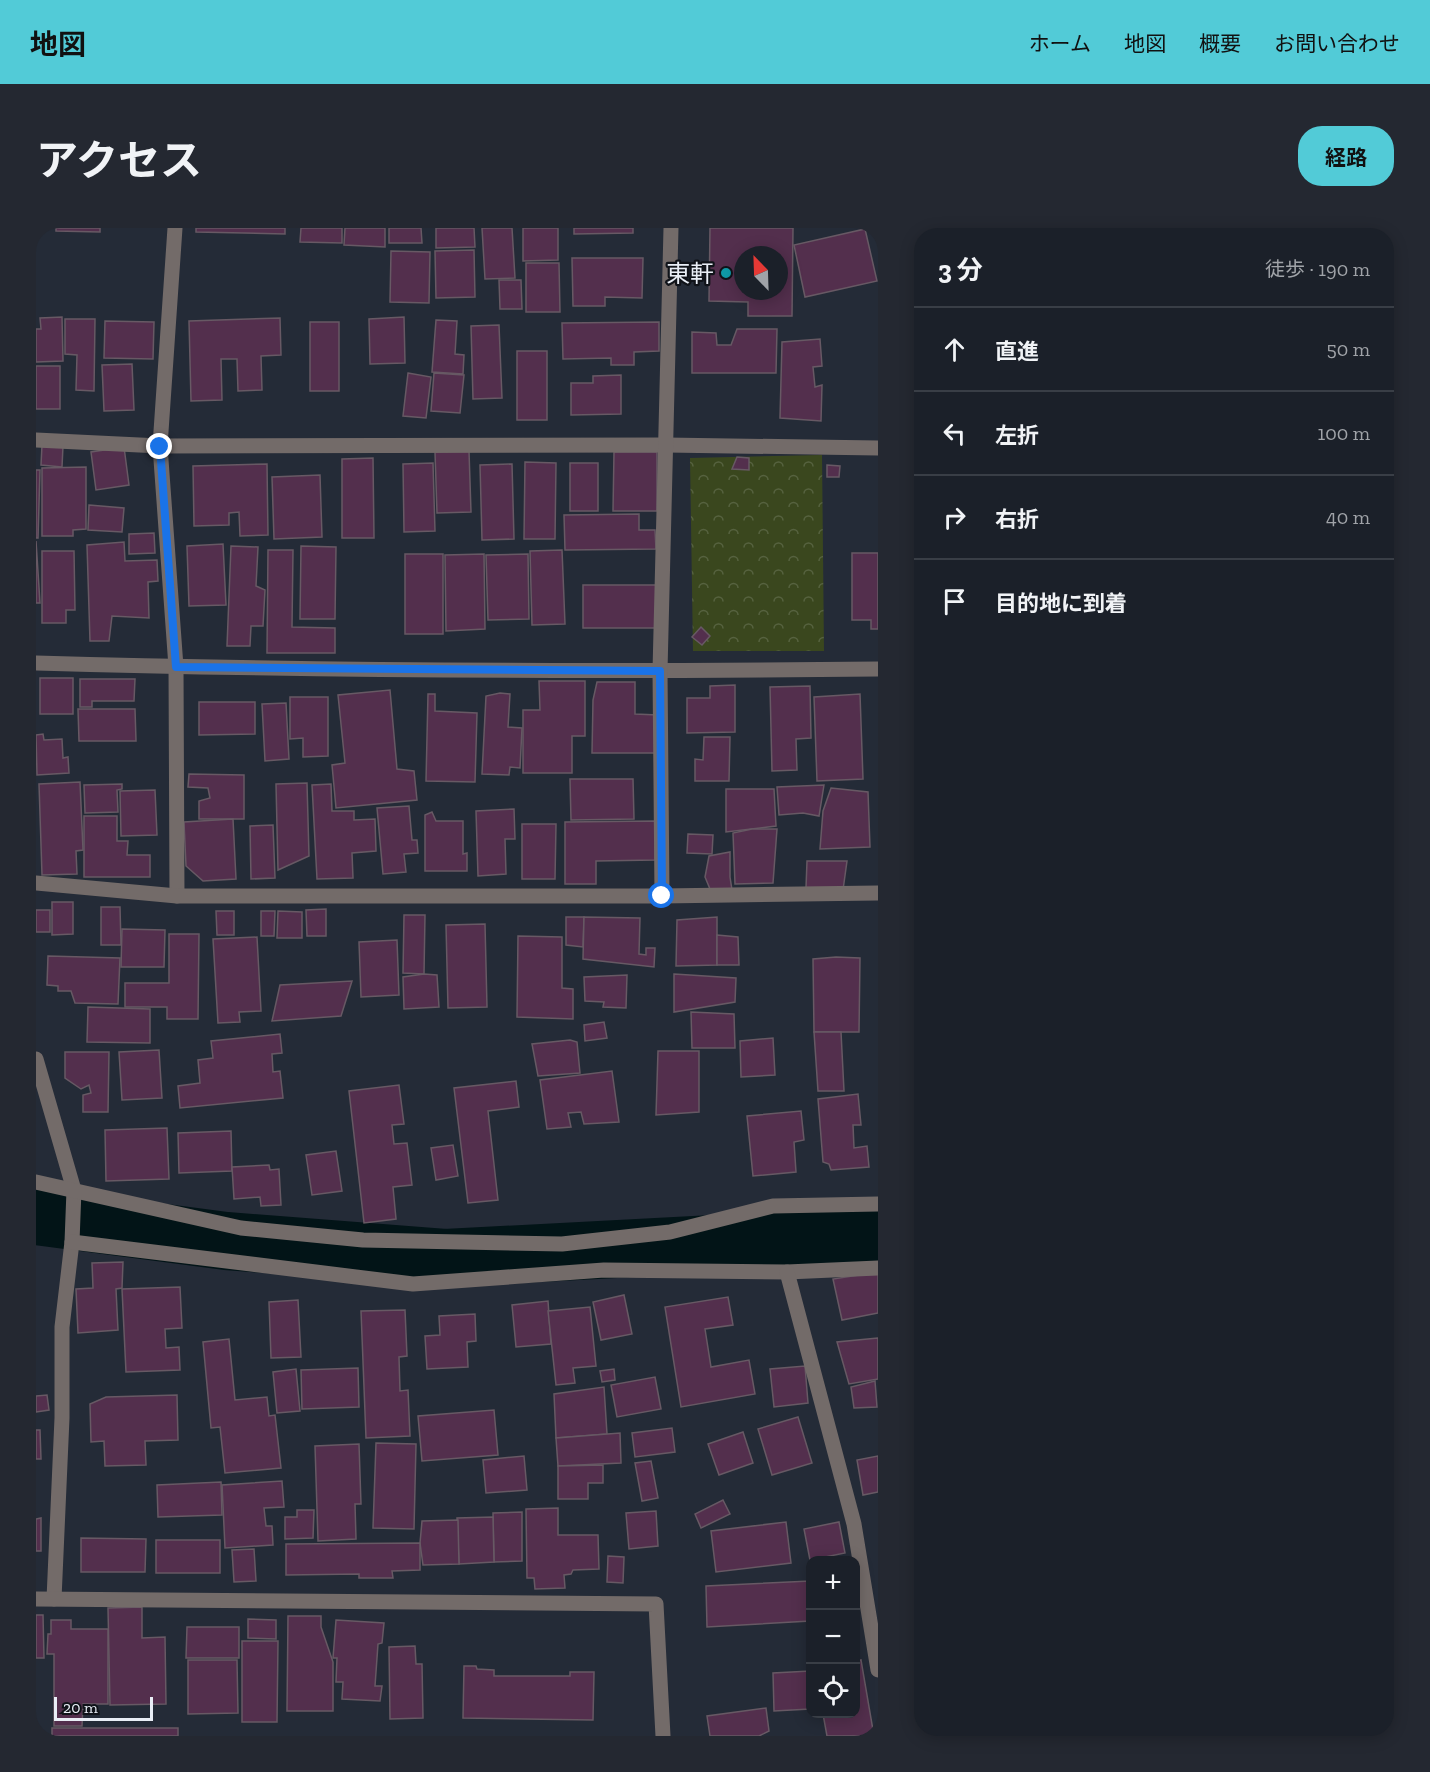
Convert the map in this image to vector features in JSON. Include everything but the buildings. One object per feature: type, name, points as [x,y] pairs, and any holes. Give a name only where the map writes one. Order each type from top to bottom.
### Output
[{"type":"street","points":[[175,228],[160,447],[176,667],[177,896]]},
{"type":"street","points":[[662,896],[660,671],[671,228]]},
{"type":"street","points":[[36,440],[160,447],[666,445],[878,448]]},
{"type":"street","points":[[36,663],[176,667],[660,671],[878,669]]},
{"type":"street","points":[[36,883],[177,896],[662,896],[878,893]]},
{"type":"street","points":[[36,1059],[74,1190],[72,1242],[63,1327],[62,1418],[54,1599]]},
{"type":"street","points":[[36,1182],[242,1228],[363,1240],[550,1243],[670,1232],[773,1206],[878,1204]]},
{"type":"street","points":[[72,1242],[413,1284],[604,1270],[787,1272],[878,1268]]},
{"type":"street","points":[[787,1272],[854,1524],[878,1670]]},
{"type":"street","points":[[36,1599],[656,1604],[663,1736]]},
{"type":"green space","points":[[822,455],[824,651],[693,651],[690,458]]},
{"type":"waterway","points":[[36,1216],[226,1241],[445,1258],[806,1239],[878,1238]]},
{"type":"place","name":"東軒","points":[[726,273]]},
{"type":"route","points":[[160,447],[176,667],[660,671],[662,896]]}]
